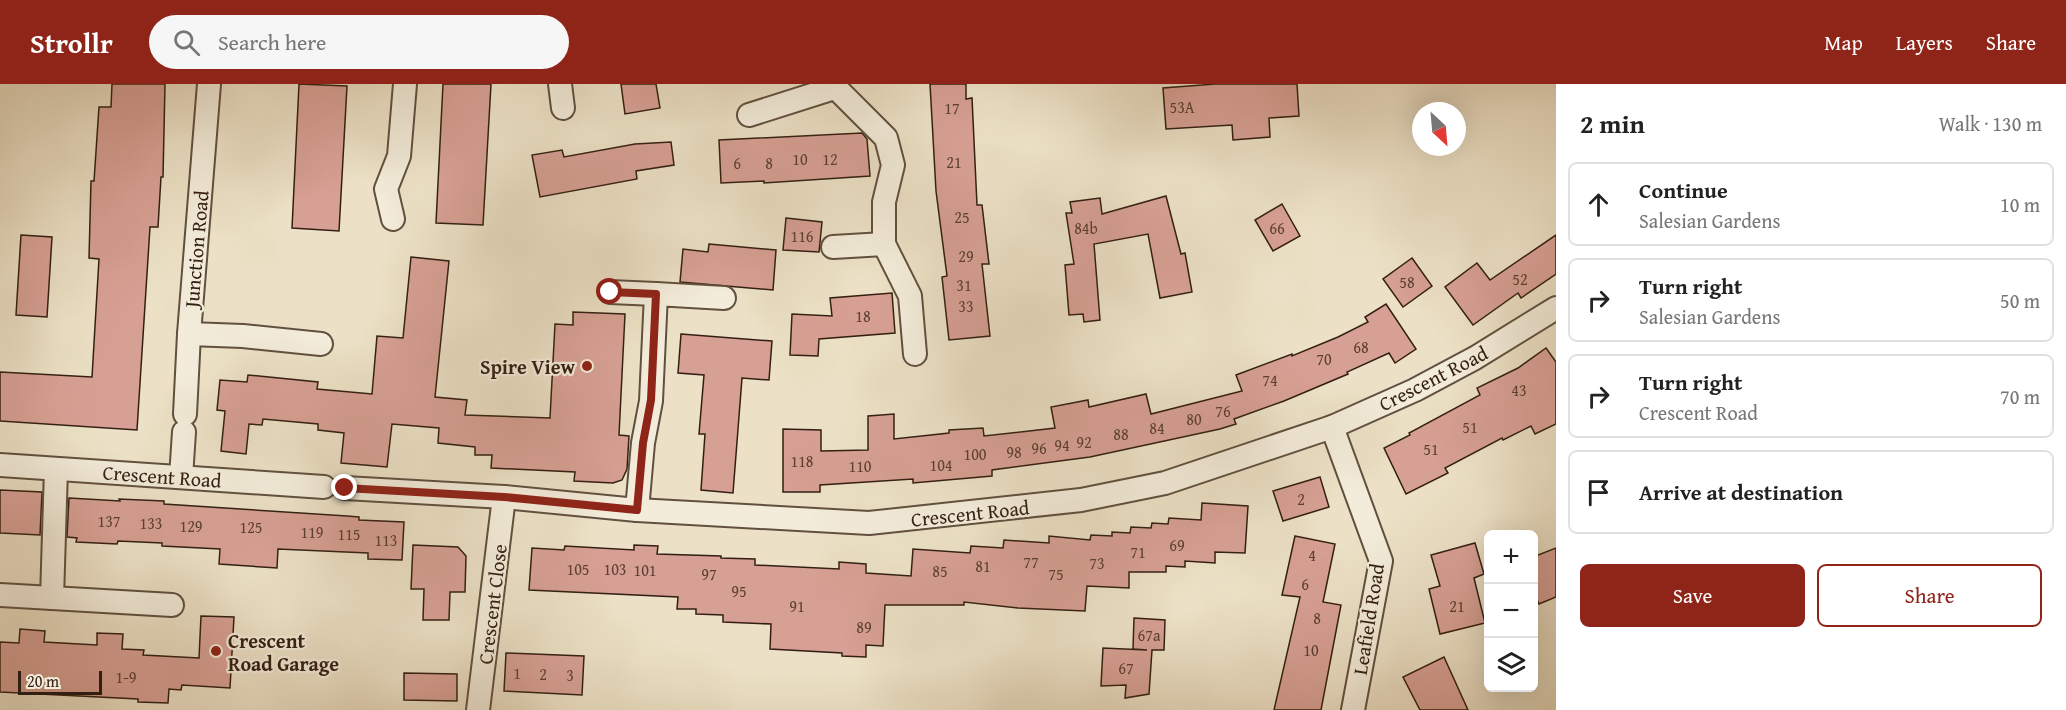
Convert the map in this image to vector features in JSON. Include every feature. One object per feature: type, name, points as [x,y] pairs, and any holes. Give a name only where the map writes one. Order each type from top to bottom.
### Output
[{"type":"street","name":"Junction Road","points":[[182,477],[189,334],[209,84]]},
{"type":"street","points":[[393,219],[386,189],[399,156],[405,84]]},
{"type":"street","points":[[560,84],[564,108]]},
{"type":"street","points":[[749,115],[833,86],[886,138],[893,165],[884,202],[884,244],[910,296],[915,354]]},
{"type":"street","points":[[833,247],[884,244]]},
{"type":"street","points":[[610,292],[724,298]]},
{"type":"street","points":[[637,510],[643,443],[651,400],[656,294]]},
{"type":"street","name":"Crescent Road","points":[[0,465],[504,497],[637,510],[870,523],[1081,500],[1165,483],[1332,427],[1415,390],[1475,358],[1556,308]]},
{"type":"street","points":[[189,334],[243,336],[321,345]]},
{"type":"street","name":"Leafield Road","points":[[1332,427],[1381,561],[1353,710]]},
{"type":"street","points":[[52,598],[56,469]]},
{"type":"street","name":"Crescent Close","points":[[478,710],[504,497]]},
{"type":"street","points":[[0,595],[172,604]]},
{"type":"building","points":[[112,84],[165,84],[163,177],[161,177],[158,227],[150,227],[137,430],[0,421],[0,372],[92,377],[99,259],[89,258],[91,181],[94,181],[99,107],[111,107]]},
{"type":"building","points":[[299,84],[347,86],[339,231],[292,228]]},
{"type":"building","points":[[443,84],[491,84],[483,225],[436,223]]},
{"type":"building","points":[[621,84],[656,84],[660,108],[625,114]]},
{"type":"building","points":[[930,84],[966,84],[966,99],[972,98],[977,205],[982,205],[989,264],[982,264],[990,336],[949,340],[942,277],[947,276],[936,191]]},
{"type":"building","points":[[1215,84],[1297,84],[1299,116],[1269,118],[1270,137],[1233,140],[1232,125],[1166,129],[1163,88]]},
{"type":"building","points":[[862,133],[867,139],[870,176],[764,183],[764,181],[721,183],[719,140]]},
{"type":"building","points":[[671,142],[674,165],[636,171],[637,179],[540,197],[532,155],[562,150],[564,157],[635,144]]},
{"type":"building","points":[[1166,196],[1181,254],[1185,253],[1192,292],[1160,298],[1148,234],[1094,244],[1100,320],[1084,322],[1083,314],[1069,315],[1065,265],[1074,264],[1066,213],[1072,213],[1070,202],[1100,198],[1102,214]]},
{"type":"building","points":[[1282,204],[1300,236],[1273,251],[1255,220]]},
{"type":"building","points":[[786,218],[822,222],[819,252],[783,250]]},
{"type":"building","points":[[21,235],[52,237],[47,317],[16,315]]},
{"type":"building","points":[[1556,235],[1556,274],[1521,298],[1518,293],[1473,325],[1445,287],[1477,263],[1490,280]]},
{"type":"building","points":[[709,244],[776,250],[773,290],[680,282],[683,249],[708,252]]},
{"type":"building","points":[[411,257],[449,261],[435,397],[467,400],[465,415],[550,418],[555,324],[573,325],[573,312],[625,314],[619,435],[629,436],[627,469],[622,480],[613,483],[574,481],[575,472],[491,468],[492,455],[475,455],[475,447],[438,443],[439,428],[392,424],[387,467],[341,463],[344,433],[318,430],[318,424],[263,419],[262,425],[249,424],[246,454],[221,451],[225,411],[217,410],[220,380],[247,382],[248,375],[318,382],[317,389],[372,394],[377,336],[403,338]]},
{"type":"building","points":[[1412,258],[1432,286],[1403,307],[1383,279]]},
{"type":"building","points":[[892,293],[895,333],[819,339],[818,356],[790,355],[792,314],[832,316],[830,298]]},
{"type":"building","points":[[1386,304],[1416,349],[1395,363],[1389,353],[1347,372],[1348,374],[1234,419],[1236,424],[1220,429],[1090,457],[992,470],[992,476],[913,483],[913,479],[820,485],[820,492],[783,492],[783,429],[821,430],[821,451],[868,450],[868,416],[894,414],[894,439],[949,433],[949,430],[983,428],[984,436],[1055,428],[1051,407],[1088,400],[1089,407],[1146,394],[1151,414],[1242,391],[1236,375],[1338,337],[1368,322],[1365,317]]},
{"type":"building","points":[[681,334],[772,341],[769,380],[742,378],[733,493],[701,490],[705,434],[699,434],[704,375],[678,373]]},
{"type":"building","points":[[1546,348],[1556,362],[1556,424],[1535,434],[1531,426],[1503,440],[1502,438],[1445,468],[1448,473],[1406,494],[1384,448],[1480,395],[1477,388],[1518,368]]},
{"type":"building","points":[[1320,477],[1329,507],[1283,521],[1273,491]]},
{"type":"building","points":[[0,490],[42,492],[40,535],[0,533]]},
{"type":"building","points":[[69,498],[164,501],[164,504],[404,522],[402,560],[368,559],[368,553],[278,549],[277,568],[219,564],[220,549],[162,546],[162,543],[76,542],[77,538],[67,537]]},
{"type":"building","points":[[1202,503],[1248,506],[1245,553],[1215,552],[1215,563],[1185,561],[1185,567],[1166,566],[1166,572],[1129,572],[1129,588],[1087,586],[1085,611],[1018,608],[964,602],[964,605],[885,605],[883,646],[866,645],[866,657],[842,656],[842,653],[770,649],[771,624],[723,622],[723,615],[696,614],[696,609],[677,609],[678,597],[529,590],[532,548],[564,550],[565,546],[634,550],[634,545],[658,546],[657,554],[755,559],[755,565],[839,569],[839,562],[866,564],[866,573],[911,576],[913,549],[970,553],[971,546],[1003,548],[1004,540],[1049,543],[1049,536],[1090,540],[1091,535],[1112,536],[1112,532],[1130,533],[1131,527],[1151,528],[1152,523],[1168,524],[1169,518],[1201,520]]},
{"type":"building","points":[[1295,536],[1335,544],[1323,602],[1341,605],[1321,710],[1274,710],[1300,597],[1282,595]]},
{"type":"building","points":[[1475,543],[1484,574],[1474,578],[1484,623],[1440,634],[1429,589],[1440,586],[1431,555]]},
{"type":"building","points":[[413,545],[458,547],[466,556],[465,592],[450,592],[449,620],[423,620],[424,589],[411,589]]},
{"type":"building","points":[[1556,548],[1556,597],[1539,604],[1538,602],[1538,555]]},
{"type":"building","points":[[201,616],[234,617],[230,688],[182,685],[181,690],[169,689],[168,703],[138,702],[138,699],[0,692],[0,642],[19,643],[20,629],[45,631],[44,642],[97,645],[97,633],[123,634],[122,649],[144,650],[143,655],[199,658]]},
{"type":"building","points":[[1134,618],[1165,620],[1164,650],[1152,650],[1149,694],[1125,698],[1126,685],[1101,686],[1103,648],[1147,650],[1133,649]]},
{"type":"building","points":[[506,653],[584,656],[582,695],[504,691]]},
{"type":"building","points":[[1444,657],[1468,710],[1420,710],[1403,677]]},
{"type":"building","points":[[404,673],[457,674],[457,701],[404,700]]},
{"type":"place","name":"Spire View","points":[[587,366]]},
{"type":"place","name":"Crescent Road Garage","points":[[216,651]]},
{"type":"route","points":[[345,488],[504,497],[637,510],[643,443],[651,400],[656,294],[610,292]]}]
